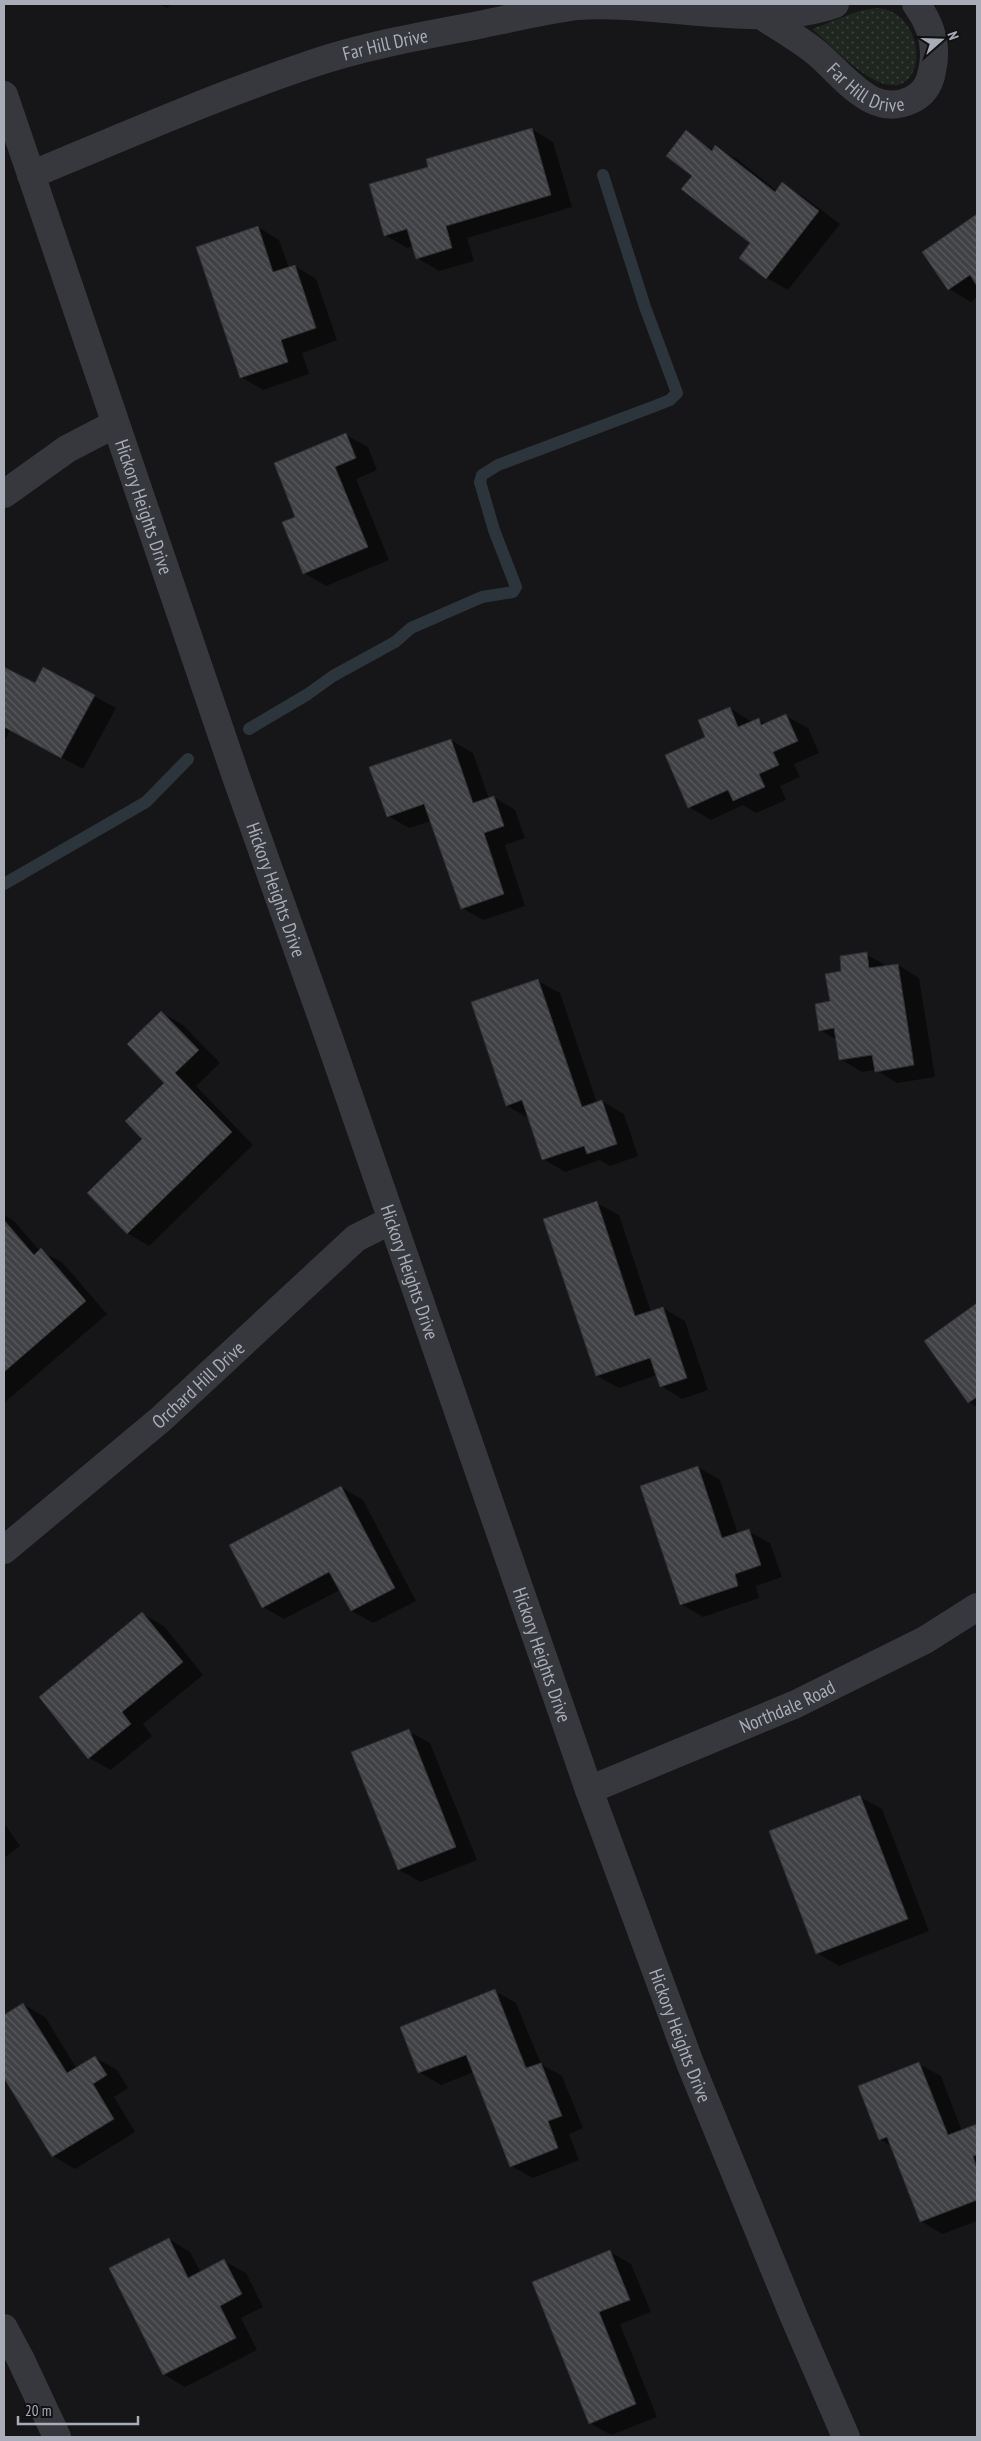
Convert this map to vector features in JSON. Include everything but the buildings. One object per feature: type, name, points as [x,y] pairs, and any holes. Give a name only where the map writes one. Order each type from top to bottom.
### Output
[{"type":"street","name":"Far Hill Drive","points":[[31,175],[242,88],[314,63],[404,39],[580,5],[652,6],[759,14],[790,13],[836,4]]},
{"type":"street","name":"Far Hill Drive","points":[[759,14],[815,51],[866,98],[888,105],[903,104],[921,96],[931,78],[936,56],[932,33],[924,15],[916,4]]},
{"type":"street","name":"Hickory Heights Drive","points":[[4,95],[115,424],[589,1790],[694,2072],[794,2317],[846,2437]]},
{"type":"street","points":[[4,494],[66,449],[115,424]]},
{"type":"street","name":"Orchard Hill Drive","points":[[4,1550],[154,1425],[356,1238],[392,1220]]},
{"type":"street","name":"Northdale Road","points":[[589,1790],[796,1704],[925,1640],[977,1607]]},
{"type":"street","points":[[4,2328],[57,2437]]},
{"type":"shaded area","points":[[875,8],[893,12],[906,23],[913,38],[916,54],[914,69],[907,80],[896,85],[879,82],[862,72],[812,29],[859,11]]},
{"type":"waterway","points":[[249,729],[308,694],[333,676],[395,642],[411,628],[482,597],[513,592],[516,587],[494,530],[480,482],[482,475],[498,465],[670,400],[677,393],[645,307],[603,175]]},
{"type":"waterway","points":[[4,884],[146,802],[188,759]]}]
